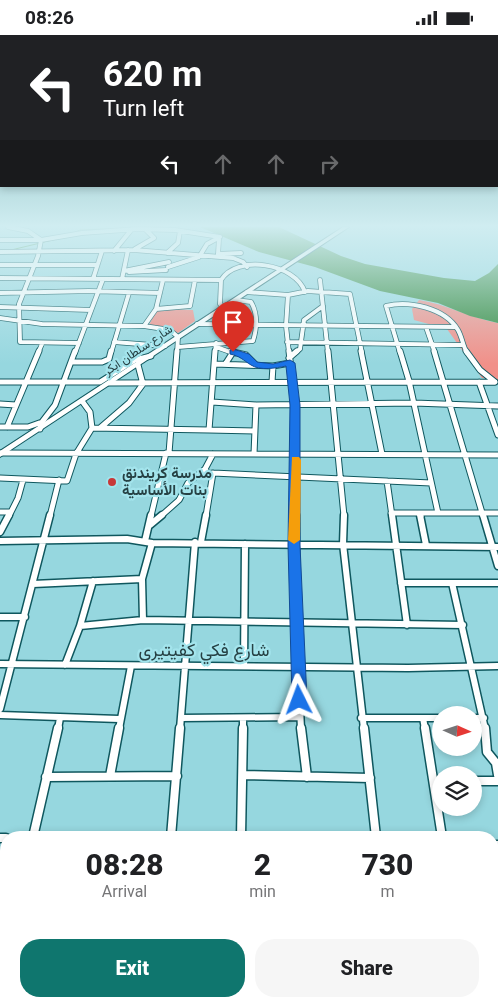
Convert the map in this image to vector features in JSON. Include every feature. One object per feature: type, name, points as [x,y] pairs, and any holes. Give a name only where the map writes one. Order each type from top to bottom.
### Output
[{"type":"highway","name":"شارع سلطان ابكر","points":[[1,453],[278,272]]},
{"type":"street","points":[[31,272],[19,305],[20,322],[16,332],[20,342],[42,344],[78,343]]},
{"type":"street","points":[[93,279],[95,272]]},
{"type":"street","points":[[122,279],[124,272]]},
{"type":"street","points":[[144,326],[156,309],[164,280],[164,272]]},
{"type":"street","points":[[0,278],[221,280],[229,272]]},
{"type":"street","points":[[293,272],[300,278],[305,291]]},
{"type":"street","points":[[0,427],[41,426],[53,409],[103,279]]},
{"type":"street","points":[[156,309],[190,306],[195,280]]},
{"type":"street","points":[[221,280],[220,304],[224,307]]},
{"type":"street","points":[[320,280],[339,453],[343,544],[375,831]]},
{"type":"street","points":[[247,292],[288,295],[305,291],[350,294],[374,405],[382,454]]},
{"type":"street","points":[[0,293],[160,293]]},
{"type":"street","points":[[72,362],[107,361],[129,293]]},
{"type":"street","points":[[288,295],[287,342],[294,382],[295,405],[296,478],[294,545],[296,621],[300,717],[307,777]]},
{"type":"street","points":[[178,347],[250,342],[254,338],[256,326],[253,303],[236,299]]},
{"type":"street","points":[[438,513],[409,381],[396,344],[386,305],[400,302],[433,311],[455,327],[463,345],[483,373],[496,383]]},
{"type":"street","points":[[0,307],[19,305],[91,310]]},
{"type":"street","points":[[215,363],[273,366],[290,361],[298,351],[301,342],[301,326],[305,319],[324,306]]},
{"type":"street","points":[[0,318],[20,322],[144,326],[170,330],[178,337],[172,429],[168,453],[145,541]]},
{"type":"street","points":[[198,324],[455,327]]},
{"type":"street","points":[[426,327],[445,383],[482,513],[495,547],[498,566]]},
{"type":"street","points":[[114,342],[165,346]]},
{"type":"street","points":[[287,342],[463,345]]},
{"type":"street","points":[[7,427],[42,344]]},
{"type":"street","points":[[216,345],[246,355],[255,364]]},
{"type":"street","points":[[208,430],[216,345]]},
{"type":"street","points":[[226,363],[233,352]]},
{"type":"street","points":[[0,382],[100,383],[135,360],[150,356]]},
{"type":"street","points":[[100,428],[127,407],[143,384],[138,365]]},
{"type":"street","points":[[272,382],[273,366]]},
{"type":"street","points":[[109,383],[409,381],[496,383]]},
{"type":"street","points":[[479,382],[498,435]]},
{"type":"street","points":[[0,479],[67,481],[76,454],[92,428],[90,412],[82,401]]},
{"type":"street","points":[[212,402],[256,405],[414,403],[451,406],[498,406]]},
{"type":"street","points":[[0,404],[16,405]]},
{"type":"street","points":[[254,453],[256,405]]},
{"type":"street","points":[[92,428],[255,431]]},
{"type":"street","points":[[1,453],[498,455]]},
{"type":"street","points":[[149,526],[179,500],[188,483],[205,469],[213,455]]},
{"type":"street","points":[[205,469],[208,473],[431,483]]},
{"type":"street","points":[[172,831],[189,621],[198,542],[213,473]]},
{"type":"street","points":[[0,532],[16,502],[23,480]]},
{"type":"street","points":[[0,709],[59,480]]},
{"type":"street","points":[[387,481],[407,625]]},
{"type":"street","points":[[0,512],[9,512]]},
{"type":"street","points":[[391,513],[498,513]]},
{"type":"street","points":[[420,513],[426,545]]},
{"type":"street","points":[[0,541],[145,541],[152,543],[198,542],[294,545],[395,544],[495,547]]},
{"type":"street","points":[[143,620],[142,579],[152,543]]},
{"type":"street","points":[[244,665],[245,544]]},
{"type":"street","points":[[33,584],[142,579]]},
{"type":"street","points":[[65,665],[80,626],[93,581]]},
{"type":"street","points":[[401,583],[498,583]]},
{"type":"street","points":[[452,583],[484,718],[487,752],[496,763],[498,775]]},
{"type":"street","points":[[0,617],[25,617]]},
{"type":"street","points":[[80,626],[143,620],[463,625]]},
{"type":"street","name":"شارع فكي كفيتيرى","points":[[0,664],[131,666],[298,665],[357,667],[498,666]]},
{"type":"street","points":[[110,776],[119,719],[131,666]]},
{"type":"street","points":[[0,715],[119,719]]},
{"type":"street","points":[[182,718],[300,717]]},
{"type":"street","points":[[34,831],[60,718]]},
{"type":"street","points":[[242,831],[243,718]]},
{"type":"street","points":[[362,718],[432,718]]},
{"type":"street","points":[[423,718],[434,766]]},
{"type":"street","points":[[46,777],[177,775]]},
{"type":"street","points":[[243,775],[370,778]]},
{"type":"street","points":[[482,781],[498,781]]},
{"type":"street","points":[[440,816],[442,831]]},
{"type":"street","points":[[393,1007],[498,1007]]},
{"type":"shaded area","points":[[330,272],[412,272],[475,281],[490,272],[498,272],[498,323],[470,316],[438,303],[380,291]]},
{"type":"shaded area","points":[[419,300],[498,323],[498,380],[482,378],[447,329],[414,320],[412,309]]},
{"type":"shaded area","points":[[168,309],[193,310],[195,321],[178,333],[149,325],[156,311]]},
{"type":"slow traffic","points":[[294,540],[296,460]]},
{"type":"place","name":"مدرسة كريندنق بنات الأساسية","points":[[112,482]]},
{"type":"route","points":[[233,352],[246,355],[255,364],[273,366],[290,363],[294,382],[296,478],[294,545],[299,700]]}]
